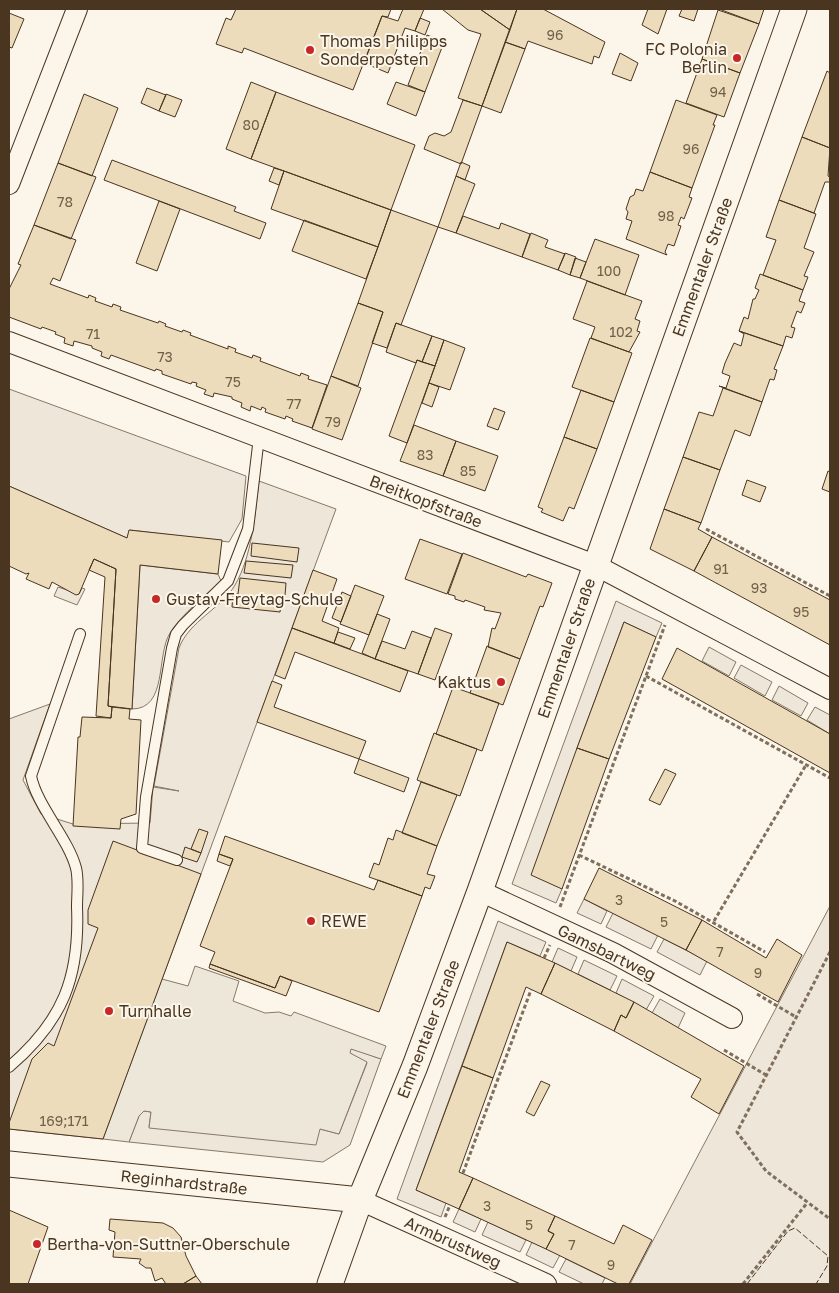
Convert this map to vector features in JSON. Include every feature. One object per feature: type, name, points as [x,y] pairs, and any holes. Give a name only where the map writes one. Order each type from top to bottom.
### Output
[{"type":"street","points":[[9,184],[77,9]]},
{"type":"street","name":"Emmentaler Straße","points":[[330,1284],[360,1200],[415,1066],[480,891],[794,9]]},
{"type":"street","name":"Breitkopfstraße","points":[[9,342],[595,564],[830,689]]},
{"type":"street","name":"Gamsbartweg","points":[[480,891],[613,953],[732,1018]]},
{"type":"street","name":"Reginhardstraße","points":[[9,1164],[360,1200]]},
{"type":"street","name":"Armbrustweg","points":[[360,1200],[546,1284]]},
{"type":"lane","points":[[177,860],[142,848],[146,797],[172,648],[176,634],[182,625],[228,581],[248,529],[259,437]]},
{"type":"lane","points":[[9,1067],[32,1048],[53,1020],[71,979],[78,941],[76,868],[31,776],[80,634]]},
{"type":"path","points":[[706,529],[830,596]]},
{"type":"path","points":[[558,912],[666,622]]},
{"type":"path","points":[[646,676],[830,778]]},
{"type":"path","points":[[714,921],[806,765]]},
{"type":"path","points":[[579,855],[714,921],[764,952]]},
{"type":"path","points":[[544,958],[552,939]]},
{"type":"path","points":[[830,952],[737,1132],[766,1171],[830,1219]]},
{"type":"path","points":[[463,1173],[531,990]]},
{"type":"path","points":[[757,994],[796,1017]]},
{"type":"path","points":[[724,1050],[766,1075]]},
{"type":"path","points":[[743,1284],[807,1203]]},
{"type":"shaded area","points":[[9,389],[246,476],[242,519],[229,542],[130,530],[127,538],[9,486]]},
{"type":"shaded area","points":[[259,481],[336,509],[103,1139],[9,1129],[9,719],[50,704],[23,780],[41,814],[73,824],[150,823],[153,787],[179,791],[154,786],[179,648],[190,630],[222,601],[241,574],[252,535]]},
{"type":"shaded area","points":[[140,565],[218,574],[221,581],[187,612],[170,633],[163,654],[156,691],[151,700],[143,707],[132,709]]},
{"type":"shaded area","points":[[58,587],[79,594],[82,588],[85,589],[77,605],[54,596]]},
{"type":"shaded area","points":[[616,601],[662,623],[656,637],[624,622],[577,748],[562,889],[556,903],[512,884]]},
{"type":"shaded area","points":[[709,647],[736,662],[729,676],[702,661]]},
{"type":"shaded area","points":[[741,665],[772,682],[765,696],[734,678]]},
{"type":"shaded area","points":[[779,686],[808,703],[801,716],[772,700]]},
{"type":"shaded area","points":[[815,707],[830,715],[830,734],[807,720]]},
{"type":"shaded area","points":[[584,899],[607,911],[601,924],[577,913]]},
{"type":"shaded area","points":[[830,906],[830,1284],[630,1284]]},
{"type":"shaded area","points":[[613,913],[658,935],[651,949],[606,927]]},
{"type":"shaded area","points":[[498,921],[546,942],[540,956],[507,942],[416,1190],[446,1203],[441,1217],[397,1199]]},
{"type":"shaded area","points":[[664,939],[707,961],[700,975],[657,952]]},
{"type":"shaded area","points":[[558,948],[577,957],[571,971],[552,962]]},
{"type":"shaded area","points":[[584,960],[617,976],[610,990],[578,974]]},
{"type":"shaded area","points":[[195,966],[239,981],[233,1001],[265,1013],[279,1012],[291,1016],[294,1012],[386,1046],[381,1059],[351,1049],[350,1053],[367,1062],[339,1134],[320,1129],[316,1145],[149,1128],[151,1112],[144,1111],[139,1116],[129,1142],[103,1139],[162,979],[188,986]]},
{"type":"shaded area","points":[[622,979],[654,996],[646,1010],[616,993]]},
{"type":"shaded area","points":[[660,999],[685,1013],[678,1028],[652,1013]]},
{"type":"shaded area","points":[[351,1048],[381,1059],[350,1145],[323,1162],[129,1142],[139,1116],[144,1111],[151,1112],[149,1127],[320,1129],[339,1134],[367,1063],[349,1053]]},
{"type":"shaded area","points":[[459,1209],[481,1219],[475,1232],[453,1222]]},
{"type":"shaded area","points":[[488,1222],[526,1240],[520,1252],[482,1235]]},
{"type":"shaded area","points":[[532,1242],[560,1255],[553,1268],[526,1255]]},
{"type":"shaded area","points":[[566,1259],[605,1278],[602,1284],[584,1284],[559,1272]]},
{"type":"building","name":"Thomas Philipps Sonderposten","points":[[236,9],[391,9],[388,17],[382,16],[353,90],[244,48],[242,53],[216,44],[226,18],[231,20]]},
{"type":"building","points":[[403,9],[424,9],[415,31],[405,28],[388,73],[364,63],[382,16],[398,21]]},
{"type":"building","points":[[442,9],[480,9],[510,30],[482,106],[458,98],[481,34],[468,30]]},
{"type":"building","points":[[480,9],[517,9],[510,30]]},
{"type":"building","points":[[517,9],[543,9],[605,42],[599,58],[594,56],[592,64],[528,41],[525,49],[505,42]]},
{"type":"building","points":[[648,9],[667,9],[658,34],[642,25]]},
{"type":"building","points":[[682,9],[698,9],[694,21],[679,16]]},
{"type":"building","points":[[719,9],[764,9],[759,24]]},
{"type":"building","points":[[718,10],[759,24],[740,73],[702,59]]},
{"type":"building","points":[[9,13],[24,19],[12,48],[9,47]]},
{"type":"building","points":[[420,18],[430,22],[425,35],[415,31]]},
{"type":"building","points":[[427,35],[444,42],[425,92],[408,85]]},
{"type":"building","points":[[505,42],[525,49],[501,113],[482,106]]},
{"type":"building","points":[[620,53],[638,63],[631,81],[612,74]]},
{"type":"building","points":[[702,59],[740,73],[724,117],[686,103]]},
{"type":"building","points":[[827,71],[830,73],[830,148],[802,137]]},
{"type":"building","points":[[251,82],[276,92],[251,159],[226,149]]},
{"type":"building","points":[[396,82],[425,92],[416,116],[387,104]]},
{"type":"building","points":[[147,88],[166,95],[159,111],[141,103]]},
{"type":"building","points":[[276,92],[415,145],[391,210],[251,159]]},
{"type":"building","points":[[84,94],[118,108],[92,176],[58,163]]},
{"type":"building","points":[[166,94],[182,100],[175,117],[159,111]]},
{"type":"building","points":[[463,100],[482,106],[461,164],[424,149],[429,136],[435,133],[444,136],[451,132]]},
{"type":"building","points":[[676,100],[717,115],[692,188],[650,172]]},
{"type":"building","points":[[802,137],[830,148],[828,176],[830,177],[830,182],[825,182],[814,213],[779,200]]},
{"type":"building","points":[[112,160],[236,207],[234,211],[266,223],[260,239],[104,180]]},
{"type":"building","points":[[461,162],[470,166],[465,180],[456,176]]},
{"type":"building","points":[[58,163],[96,177],[71,239],[34,225]]},
{"type":"building","points":[[274,168],[284,171],[279,185],[269,181]]},
{"type":"building","points":[[284,171],[391,210],[378,247],[271,209]]},
{"type":"building","points":[[650,172],[692,188],[689,197],[692,198],[684,219],[681,217],[678,225],[681,226],[674,246],[668,244],[665,252],[667,255],[626,239],[632,221],[626,219],[628,212],[626,209],[630,197],[634,195],[636,189],[643,191]]},
{"type":"building","points":[[456,176],[475,184],[456,233],[438,227]]},
{"type":"building","points":[[779,200],[816,214],[804,248],[814,252],[804,276],[808,277],[803,290],[763,275],[776,240],[766,237]]},
{"type":"building","points":[[159,201],[180,209],[157,271],[136,263]]},
{"type":"building","points":[[391,210],[438,227],[401,325],[396,323],[387,348],[372,343],[383,312],[358,303]]},
{"type":"building","points":[[463,216],[499,229],[501,223],[530,234],[522,257],[456,233]]},
{"type":"building","points":[[304,220],[378,247],[366,279],[292,251]]},
{"type":"building","points":[[34,225],[76,240],[60,281],[53,278],[50,284],[88,298],[89,295],[96,298],[95,301],[112,307],[113,304],[121,307],[120,310],[158,323],[159,321],[166,324],[165,326],[182,332],[183,330],[191,333],[190,335],[228,349],[228,346],[236,349],[235,352],[252,358],[253,355],[261,358],[260,361],[300,376],[301,373],[309,376],[308,379],[327,385],[312,428],[292,421],[293,419],[286,416],[285,419],[265,412],[266,409],[262,407],[261,410],[251,406],[250,411],[241,407],[242,403],[232,399],[232,397],[214,393],[213,397],[204,394],[206,390],[196,386],[197,383],[192,382],[191,384],[162,374],[162,371],[156,369],[155,371],[111,355],[109,359],[101,356],[102,352],[92,348],[92,346],[74,341],[73,346],[64,343],[65,338],[55,334],[56,332],[42,327],[41,329],[9,317],[9,289],[21,265],[18,264]]},
{"type":"building","points":[[531,233],[548,240],[545,247],[565,254],[558,270],[522,257]]},
{"type":"building","points":[[595,239],[639,255],[625,295],[580,278]]},
{"type":"building","points":[[565,253],[576,257],[570,275],[558,270]]},
{"type":"building","points":[[575,258],[586,262],[580,278],[570,275]]},
{"type":"building","points":[[760,274],[803,290],[799,301],[805,303],[801,313],[797,311],[791,327],[795,328],[792,338],[786,336],[783,346],[739,331],[744,317],[748,319],[753,299],[755,299],[759,290],[755,288]]},
{"type":"building","points":[[587,281],[642,301],[635,319],[640,321],[637,331],[640,332],[629,352],[591,338],[595,327],[573,319]]},
{"type":"building","points":[[358,303],[383,312],[358,386],[331,376]]},
{"type":"building","points":[[396,323],[432,336],[422,362],[417,360],[416,363],[386,352]]},
{"type":"building","points":[[739,331],[783,346],[774,369],[777,370],[774,380],[770,379],[762,402],[719,386],[726,388],[730,376],[722,373],[734,343],[741,346],[744,334]]},
{"type":"building","points":[[432,336],[444,340],[435,366],[422,362]]},
{"type":"building","points":[[590,338],[632,353],[614,402],[572,387]]},
{"type":"building","points":[[444,340],[465,348],[450,390],[429,383]]},
{"type":"building","points":[[417,360],[435,366],[407,443],[389,436]]},
{"type":"building","points":[[331,376],[361,388],[342,440],[312,429]]},
{"type":"building","points":[[429,383],[439,387],[432,407],[422,403]]},
{"type":"building","points":[[723,388],[762,402],[750,436],[735,430],[720,470],[683,457],[699,412],[713,416]]},
{"type":"building","points":[[581,390],[614,402],[597,449],[564,437]]},
{"type":"building","points":[[494,408],[505,412],[498,430],[487,426]]},
{"type":"building","points":[[414,425],[456,441],[443,476],[400,461]]},
{"type":"building","points":[[564,437],[597,449],[574,509],[569,507],[563,521],[541,512],[543,509],[538,507]]},
{"type":"building","points":[[456,441],[498,456],[485,491],[443,476]]},
{"type":"building","points":[[683,457],[720,470],[701,523],[664,509]]},
{"type":"building","points":[[828,471],[830,472],[830,492],[822,489]]},
{"type":"building","points":[[747,480],[766,487],[760,502],[742,495]]},
{"type":"building","points":[[9,486],[127,538],[129,530],[222,540],[218,574],[140,565],[132,709],[108,706],[116,569],[94,559],[79,594],[76,595],[52,582],[49,589],[26,579],[29,573],[26,574],[9,566]]},
{"type":"building","points":[[664,509],[701,523],[698,529],[712,537],[694,571],[650,549]]},
{"type":"building","points":[[712,537],[830,600],[830,645],[694,571]]},
{"type":"building","points":[[420,539],[462,554],[447,594],[405,579]]},
{"type":"building","points":[[252,543],[299,548],[297,562],[251,556]]},
{"type":"building","points":[[463,553],[526,577],[528,574],[552,583],[543,607],[540,606],[520,659],[488,647],[492,628],[495,629],[501,613],[484,610],[485,607],[465,600],[464,602],[455,599],[455,596],[448,594]]},
{"type":"building","points":[[94,559],[116,569],[108,706],[112,707],[111,718],[96,716],[105,577],[89,570]]},
{"type":"building","points":[[246,561],[293,565],[291,578],[244,573]]},
{"type":"building","points":[[313,570],[337,579],[322,621],[339,628],[334,643],[292,628]]},
{"type":"building","points":[[240,578],[286,583],[280,612],[232,607],[233,595],[238,594]]},
{"type":"building","points":[[355,585],[384,596],[369,635],[340,624]]},
{"type":"building","points":[[342,592],[351,596],[341,622],[332,618]]},
{"type":"building","points":[[377,614],[390,619],[375,659],[362,653]]},
{"type":"building","points":[[624,622],[656,637],[609,759],[577,748]]},
{"type":"building","points":[[292,628],[408,671],[400,692],[295,652],[285,679],[275,675]]},
{"type":"building","points":[[435,628],[452,634],[435,680],[418,674]]},
{"type":"building","points":[[412,631],[431,638],[418,674],[375,659],[382,641],[405,649]]},
{"type":"building","points":[[338,632],[355,638],[350,649],[334,643]]},
{"type":"building","points":[[487,646],[520,659],[503,705],[470,693]]},
{"type":"building","points":[[677,648],[830,734],[830,773],[662,679]]},
{"type":"building","points":[[272,681],[282,685],[274,707],[366,741],[359,759],[257,722]]},
{"type":"building","points":[[453,687],[499,703],[482,751],[436,734]]},
{"type":"building","points":[[112,707],[130,709],[129,719],[141,720],[136,814],[121,819],[120,829],[73,826],[78,737],[80,737],[82,717],[111,718]]},
{"type":"building","points":[[434,733],[477,749],[460,796],[417,780]]},
{"type":"building","points":[[577,748],[609,759],[562,889],[531,875]]},
{"type":"building","points":[[359,759],[409,778],[404,792],[354,773]]},
{"type":"building","points":[[665,769],[676,774],[660,805],[649,800]]},
{"type":"building","points":[[421,782],[457,795],[437,846],[402,833]]},
{"type":"building","points":[[199,829],[208,832],[201,853],[191,849]]},
{"type":"building","points":[[396,830],[437,846],[427,874],[435,876],[430,889],[425,887],[422,896],[369,877],[374,863],[379,865],[388,838],[393,840]]},
{"type":"building","name":"REWE","points":[[225,836],[374,890],[378,880],[422,896],[379,1012],[280,976],[275,988],[210,964],[215,952],[200,946],[233,859],[219,854]]},
{"type":"building","name":"Turnhalle","points":[[113,841],[201,874],[103,1139],[9,1129],[9,1123],[32,1059],[48,1043],[54,1046],[98,928],[88,924],[88,910]]},
{"type":"building","points":[[185,847],[201,853],[197,862],[182,857]]},
{"type":"building","points":[[219,854],[233,859],[230,866],[217,861]]},
{"type":"building","points":[[599,868],[702,920],[686,950],[584,899]]},
{"type":"building","points":[[702,920],[766,958],[777,939],[802,955],[778,1002],[686,950]]},
{"type":"building","points":[[507,942],[555,963],[541,994],[526,987],[493,1078],[462,1066]]},
{"type":"building","points":[[555,963],[634,1002],[626,1018],[621,1015],[614,1031],[541,994]]},
{"type":"building","points":[[210,964],[275,988],[280,976],[292,981],[286,996],[209,968]]},
{"type":"building","points":[[634,1002],[744,1066],[719,1114],[691,1097],[701,1079],[614,1031],[621,1015],[626,1018]]},
{"type":"building","points":[[462,1066],[493,1078],[459,1172],[473,1178],[459,1209],[416,1190]]},
{"type":"building","points":[[541,1081],[550,1085],[534,1116],[526,1112]]},
{"type":"building","points":[[473,1178],[555,1216],[548,1231],[554,1234],[546,1249],[459,1209]]},
{"type":"building","points":[[9,1210],[48,1227],[28,1284],[9,1284]]},
{"type":"building","points":[[555,1216],[614,1244],[623,1225],[652,1240],[629,1284],[618,1284],[546,1249],[554,1234],[548,1231]]},
{"type":"building","points":[[110,1219],[163,1223],[173,1228],[181,1237],[186,1256],[196,1276],[183,1284],[166,1284],[162,1278],[155,1281],[151,1268],[146,1268],[139,1263],[141,1259],[113,1257],[115,1232],[109,1230]]},
{"type":"building","points":[[196,1276],[202,1284],[183,1284]]},
{"type":"fence","points":[[747,1284],[788,1231],[795,1228],[828,1256],[827,1266],[816,1284]]},
{"type":"place","name":"Thomas Philipps Sonderposten","points":[[310,50]]},
{"type":"place","name":"FC Polonia Berlin","points":[[737,58]]},
{"type":"place","name":"Gustav-Freytag-Schule","points":[[156,599]]},
{"type":"place","name":"Kaktus","points":[[501,682]]},
{"type":"place","name":"REWE","points":[[311,921]]},
{"type":"place","name":"Turnhalle","points":[[109,1011]]},
{"type":"place","name":"Bertha-von-Suttner-Oberschule","points":[[37,1244]]}]
